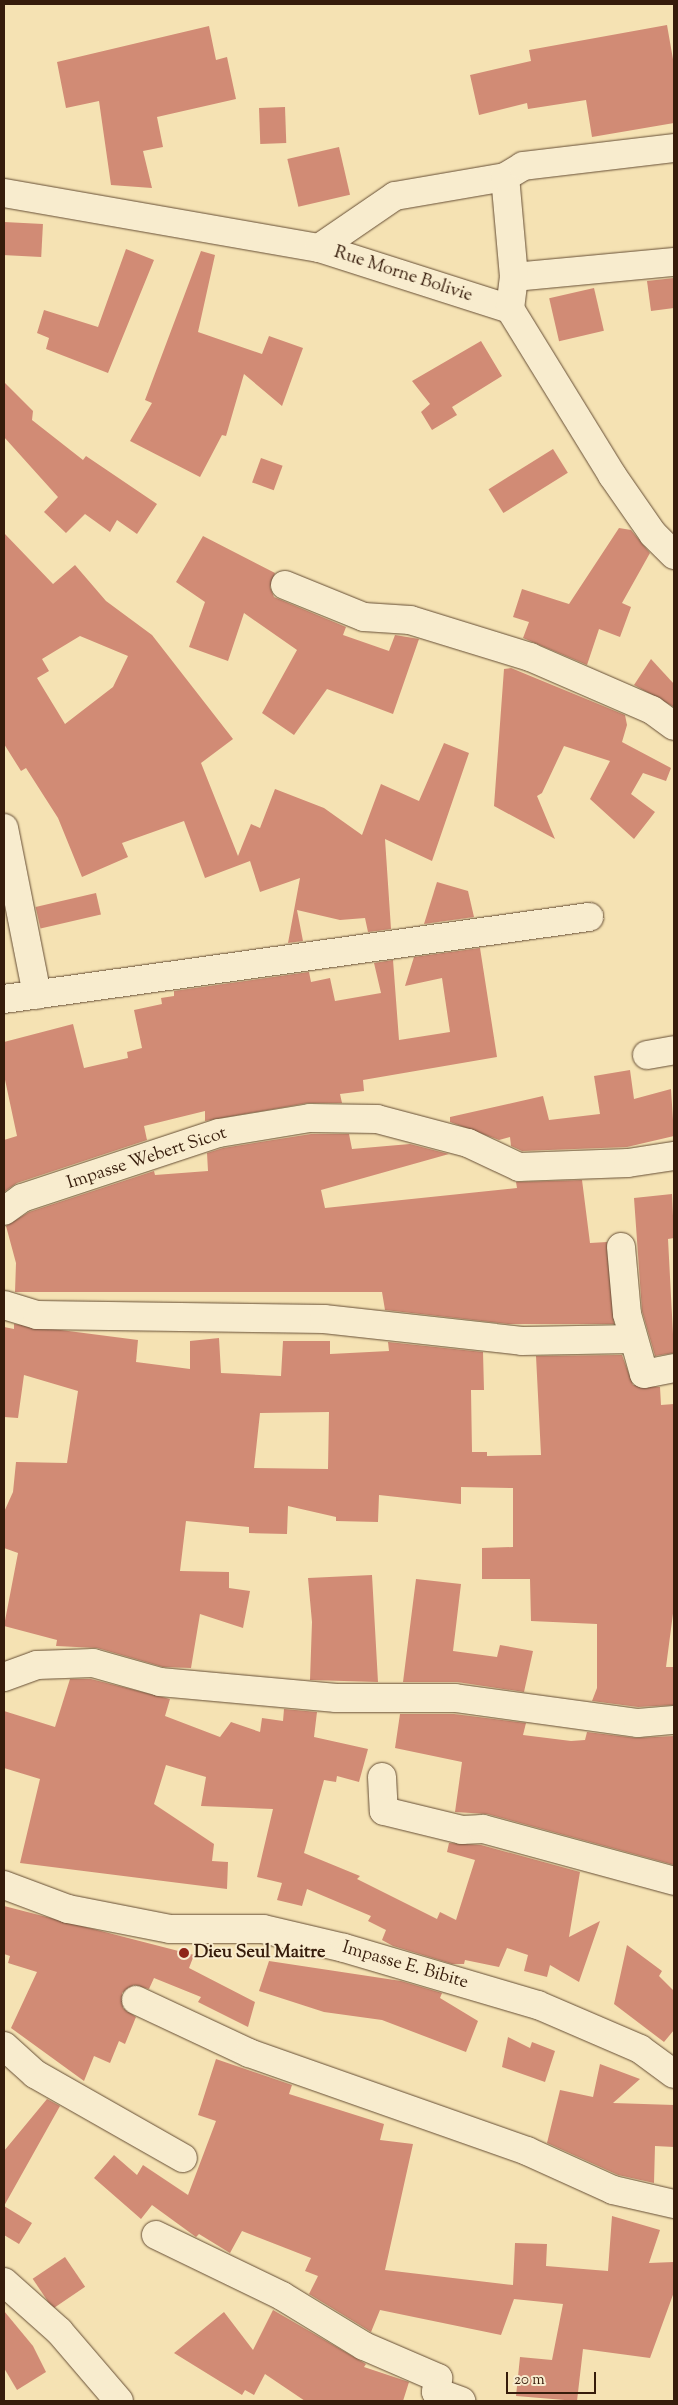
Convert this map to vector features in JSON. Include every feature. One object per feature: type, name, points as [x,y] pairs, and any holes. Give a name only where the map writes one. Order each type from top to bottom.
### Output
[{"type":"street","points":[[319,248],[395,196],[505,177],[523,166],[674,148]]},
{"type":"street","points":[[505,177],[514,276],[510,309],[612,475],[653,534],[674,555]]},
{"type":"street","name":"Rue Morne Bolivie","points":[[4,193],[319,248],[510,309]]},
{"type":"street","points":[[514,276],[674,262]]},
{"type":"street","points":[[285,585],[364,617],[410,620],[530,657],[652,710],[674,726]]},
{"type":"street","points":[[4,828],[37,995]]},
{"type":"street","points":[[4,999],[270,958],[589,917]]},
{"type":"street","points":[[647,1055],[674,1050]]},
{"type":"street","name":"Impasse Webert Sicot","points":[[4,1211],[22,1198],[218,1133],[310,1118],[376,1119],[468,1142],[519,1167],[628,1163],[674,1156]]},
{"type":"street","points":[[621,1247],[633,1339],[644,1374],[674,1368]]},
{"type":"street","points":[[4,1305],[37,1315],[324,1319],[522,1341],[633,1339]]},
{"type":"street","points":[[4,1677],[37,1665],[93,1663],[160,1682],[336,1698],[456,1698],[638,1723],[674,1720]]},
{"type":"street","points":[[382,1777],[384,1811],[462,1830],[483,1829],[674,1880]]},
{"type":"street","name":"Impasse E. Bibite","points":[[4,1885],[68,1909],[170,1929],[262,1929],[344,1948],[538,2005],[640,2049],[674,2074]]},
{"type":"street","points":[[136,2000],[249,2053],[527,2151],[613,2190],[674,2204]]},
{"type":"street","points":[[4,2046],[36,2074],[183,2158]]},
{"type":"street","points":[[156,2235],[282,2296],[364,2346],[438,2378],[436,2392],[461,2401]]},
{"type":"street","points":[[4,2282],[59,2331],[119,2401]]},
{"type":"building","points":[[667,25],[674,65],[674,123],[592,137],[586,100],[528,109],[527,103],[479,115],[470,75],[531,61],[529,50]]},
{"type":"building","points":[[209,26],[216,60],[227,57],[236,99],[157,117],[163,147],[143,151],[152,188],[111,185],[99,101],[66,108],[57,62]]},
{"type":"building","points":[[285,107],[286,143],[260,144],[259,108]]},
{"type":"building","points":[[339,147],[350,195],[298,207],[287,159]]},
{"type":"building","points":[[4,222],[43,224],[41,257],[4,255]]},
{"type":"building","points":[[126,249],[154,260],[108,373],[46,349],[49,338],[37,333],[44,310],[98,327]]},
{"type":"building","points":[[201,251],[215,255],[198,332],[262,354],[269,336],[303,348],[282,406],[244,374],[226,436],[222,435],[200,477],[130,441],[152,403],[145,400]]},
{"type":"building","points":[[674,278],[674,308],[651,311],[647,281]]},
{"type":"building","points":[[594,288],[604,331],[559,341],[549,298]]},
{"type":"building","points":[[481,341],[502,376],[452,407],[457,415],[432,430],[421,412],[430,404],[412,381]]},
{"type":"building","points":[[4,382],[33,411],[32,420],[83,460],[86,456],[157,504],[137,534],[117,520],[110,532],[85,514],[66,533],[44,512],[58,497],[4,437]]},
{"type":"building","points":[[553,449],[568,473],[503,513],[489,489]]},
{"type":"building","points":[[261,458],[283,466],[274,490],[252,482]]},
{"type":"building","points":[[619,528],[631,530],[650,553],[622,603],[631,607],[620,637],[599,629],[587,665],[523,638],[529,622],[513,617],[522,589],[569,604]]},
{"type":"building","points":[[4,533],[53,584],[75,565],[106,601],[152,635],[233,739],[201,763],[238,856],[251,824],[260,828],[275,789],[324,808],[362,835],[381,784],[419,801],[444,743],[469,753],[432,861],[385,839],[391,929],[368,932],[365,918],[340,920],[297,910],[303,941],[288,943],[300,878],[260,892],[250,861],[205,878],[184,821],[122,843],[128,857],[82,877],[58,818],[26,768],[21,771],[4,744]],"holes":[[[80,636],[128,656],[113,687],[65,724],[37,678],[49,671],[42,659]]]},
{"type":"building","points":[[203,536],[275,573],[270,587],[274,597],[346,627],[343,635],[389,651],[395,635],[419,639],[393,714],[327,689],[294,735],[262,713],[297,650],[244,613],[228,661],[189,647],[205,602],[176,582]]},
{"type":"building","points":[[651,659],[674,684],[674,707],[634,685]]},
{"type":"building","points":[[511,668],[625,715],[627,725],[622,742],[671,768],[666,781],[643,773],[631,794],[655,812],[634,839],[590,799],[610,761],[564,746],[542,793],[537,796],[555,839],[494,806],[504,669]]},
{"type":"building","points":[[437,882],[468,891],[474,917],[424,924]]},
{"type":"building","points":[[96,893],[101,914],[41,928],[36,907]]},
{"type":"building","points":[[480,948],[497,1057],[363,1080],[364,1091],[340,1094],[342,1103],[308,1103],[205,1121],[205,1111],[144,1126],[147,1140],[17,1183],[4,1192],[4,1140],[17,1136],[4,1075],[4,1042],[73,1024],[84,1068],[128,1058],[127,1052],[142,1048],[134,1010],[162,1004],[161,998],[174,996],[174,991],[309,972],[311,982],[330,978],[335,1001],[381,993],[374,963],[393,960],[399,1040],[450,1032],[442,978],[405,986],[414,957]]},
{"type":"building","points":[[630,1070],[634,1099],[671,1089],[674,1136],[627,1147],[522,1151],[511,1146],[510,1137],[499,1140],[450,1122],[450,1117],[543,1096],[549,1120],[600,1114],[594,1076]]},
{"type":"building","points":[[311,1134],[349,1134],[352,1149],[410,1144],[449,1154],[321,1190],[325,1208],[517,1188],[516,1182],[582,1180],[590,1243],[607,1242],[614,1324],[508,1324],[385,1310],[382,1292],[15,1292],[16,1263],[6,1226],[29,1212],[154,1171],[155,1175],[208,1171],[207,1153],[223,1148]]},
{"type":"building","points":[[672,1194],[674,1238],[668,1239],[674,1353],[655,1356],[642,1311],[634,1198]]},
{"type":"building","points":[[14,1324],[138,1340],[136,1362],[190,1369],[190,1341],[219,1338],[221,1373],[281,1376],[283,1341],[330,1341],[330,1354],[389,1351],[388,1342],[483,1352],[484,1390],[471,1390],[472,1452],[487,1452],[487,1456],[541,1455],[536,1356],[622,1355],[633,1385],[660,1387],[661,1405],[674,1404],[674,1606],[666,1667],[674,1667],[674,1705],[638,1707],[592,1701],[597,1688],[597,1624],[531,1621],[530,1579],[482,1579],[482,1548],[513,1547],[513,1488],[461,1487],[461,1504],[379,1495],[378,1522],[336,1521],[336,1517],[288,1506],[287,1534],[249,1533],[249,1527],[186,1521],[180,1571],[229,1572],[229,1588],[250,1591],[243,1628],[200,1614],[191,1668],[163,1667],[97,1648],[56,1646],[57,1640],[4,1626],[18,1553],[4,1548],[4,1512],[13,1492],[16,1462],[67,1463],[78,1391],[24,1375],[18,1418],[4,1417],[4,1327],[14,1329]],"holes":[[[329,1412],[328,1469],[254,1468],[260,1413]]]},
{"type":"building","points":[[372,1575],[378,1682],[310,1680],[312,1622],[308,1578]]},
{"type":"building","points":[[416,1579],[461,1584],[453,1651],[497,1657],[500,1645],[533,1651],[524,1692],[457,1682],[403,1682]]},
{"type":"building","points":[[70,1679],[91,1679],[170,1699],[165,1716],[220,1737],[231,1722],[260,1732],[262,1718],[283,1721],[284,1709],[317,1712],[314,1737],[368,1749],[359,1782],[337,1776],[336,1782],[324,1780],[304,1853],[360,1876],[357,1879],[437,1919],[440,1912],[456,1920],[475,1860],[447,1852],[449,1843],[481,1845],[580,1872],[569,1937],[600,1921],[579,1982],[550,1965],[547,1977],[524,1971],[528,1955],[507,1948],[499,1967],[465,1960],[464,1964],[452,1964],[393,1946],[382,1940],[386,1930],[368,1921],[371,1916],[307,1889],[302,1906],[277,1900],[282,1883],[257,1877],[273,1809],[201,1806],[206,1777],[166,1765],[154,1804],[214,1844],[212,1861],[228,1862],[227,1889],[20,1863],[40,1779],[4,1768],[4,1711],[55,1727]]},
{"type":"building","points":[[400,1714],[454,1714],[526,1723],[523,1735],[571,1741],[585,1740],[587,1732],[636,1738],[674,1736],[674,1865],[487,1814],[455,1812],[462,1762],[395,1748]]},
{"type":"building","points":[[4,1906],[194,1955],[189,1968],[255,2002],[248,2027],[198,2002],[201,1997],[154,1978],[149,1989],[134,1985],[122,1993],[123,2008],[136,2017],[125,2044],[119,2041],[110,2063],[94,2056],[84,2081],[11,2028],[37,1972],[8,1963],[10,1956],[4,1954]]},
{"type":"building","points":[[627,1945],[662,1971],[659,1976],[674,1991],[674,2030],[664,2042],[614,2004]]},
{"type":"building","points":[[269,1961],[401,1981],[442,1993],[440,1998],[478,2021],[466,2052],[382,2020],[324,2012],[259,1991]]},
{"type":"building","points":[[508,2037],[530,2048],[532,2042],[555,2051],[545,2082],[502,2067]]},
{"type":"building","points":[[216,2059],[292,2085],[289,2094],[384,2124],[380,2140],[413,2144],[385,2270],[513,2285],[515,2243],[547,2244],[546,2266],[608,2271],[612,2216],[660,2230],[649,2263],[674,2262],[674,2292],[650,2358],[583,2349],[577,2401],[516,2396],[520,2357],[552,2360],[563,2304],[514,2299],[501,2335],[380,2310],[371,2332],[309,2294],[318,2276],[305,2271],[311,2258],[242,2231],[230,2253],[199,2234],[196,2237],[152,2205],[141,2219],[94,2178],[114,2155],[137,2175],[143,2165],[188,2195],[216,2121],[198,2115]]},
{"type":"building","points":[[600,2064],[640,2079],[613,2103],[674,2105],[674,2147],[655,2146],[654,2183],[618,2175],[547,2143],[560,2090],[593,2097]]},
{"type":"building","points":[[47,2099],[60,2106],[4,2206],[4,2151]]},
{"type":"building","points":[[4,2206],[32,2223],[19,2244],[4,2235]]},
{"type":"building","points":[[65,2257],[85,2287],[53,2309],[33,2279]]},
{"type":"building","points":[[273,2310],[366,2364],[364,2367],[409,2382],[403,2401],[305,2401],[265,2374],[254,2395],[245,2390],[242,2395],[174,2353],[224,2312],[253,2350]]},
{"type":"building","points":[[4,2311],[33,2346],[46,2372],[17,2390],[4,2368]]},
{"type":"place","name":"Dieu Seul Maitre","points":[[184,1953]]}]
